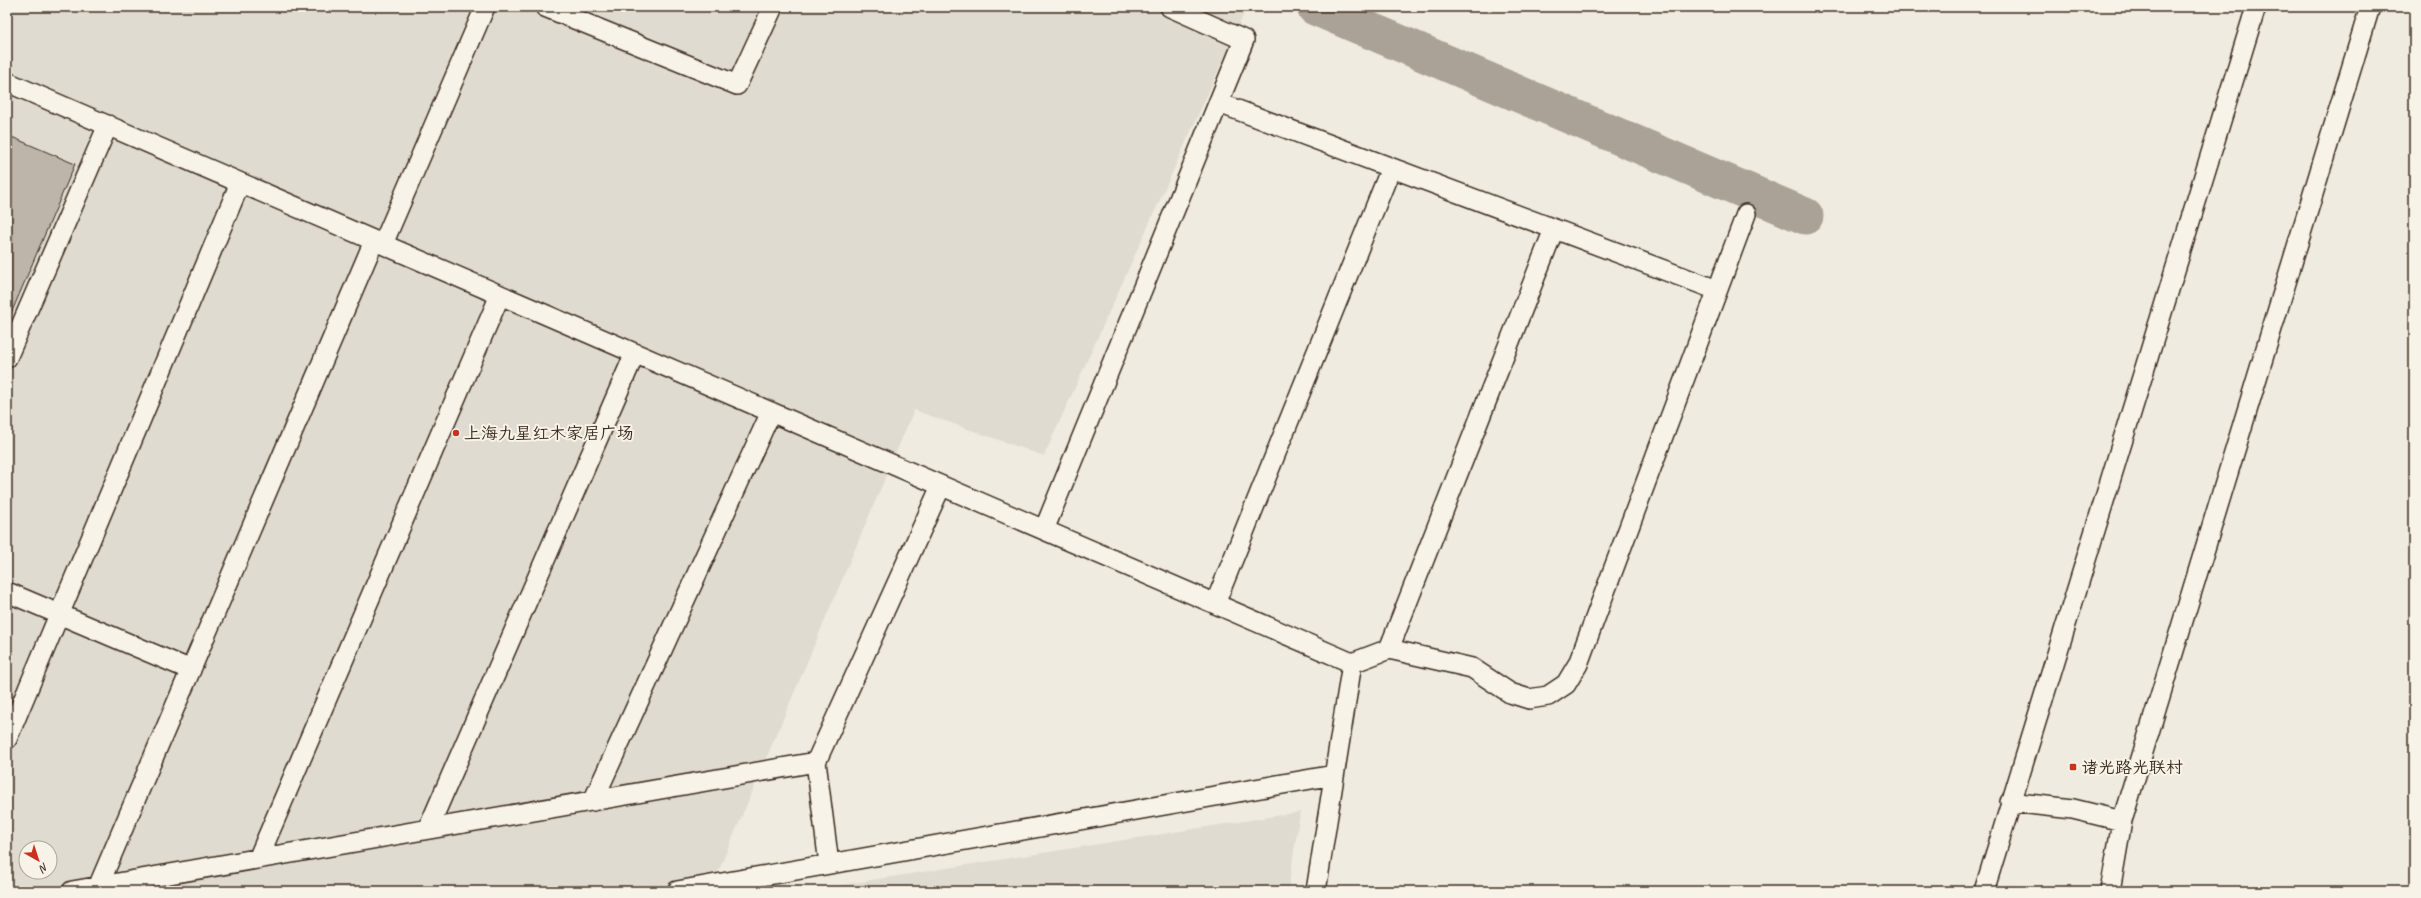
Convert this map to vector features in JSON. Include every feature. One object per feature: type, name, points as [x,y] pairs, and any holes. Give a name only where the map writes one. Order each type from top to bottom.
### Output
[{"type":"lane","points":[[98,886],[379,242],[485,7]]},
{"type":"lane","points":[[545,7],[737,85],[773,7]]},
{"type":"lane","points":[[1044,530],[1244,40],[1170,7]]},
{"type":"lane","points":[[1984,891],[2010,802],[2256,7]]},
{"type":"lane","points":[[2110,891],[2122,821],[2370,7]]},
{"type":"lane","points":[[7,82],[1352,663],[1389,648],[1472,668],[1510,693],[1529,699],[1548,696],[1566,684],[1578,664],[1746,214]]},
{"type":"lane","points":[[1219,102],[1717,290]]},
{"type":"lane","points":[[7,358],[108,126]]},
{"type":"lane","points":[[1215,604],[1391,168]]},
{"type":"lane","points":[[7,740],[240,183]]},
{"type":"lane","points":[[1389,648],[1554,229]]},
{"type":"lane","points":[[258,859],[500,295]]},
{"type":"lane","points":[[428,829],[635,353]]},
{"type":"lane","points":[[593,801],[771,412]]},
{"type":"lane","points":[[828,864],[816,762],[942,486]]},
{"type":"lane","points":[[7,592],[191,670]]},
{"type":"lane","points":[[1316,891],[1352,663]]},
{"type":"lane","points":[[72,891],[816,762]]},
{"type":"lane","points":[[677,891],[1334,776]]},
{"type":"lane","points":[[2010,802],[2073,809],[2122,821]]},
{"type":"shaded area","name":"上海九星红木家居广场","points":[[7,7],[1247,7],[1044,456],[914,410],[710,891],[7,891]]},
{"type":"shaded area","points":[[1300,812],[1288,891],[803,891]]},
{"type":"building","points":[[7,135],[75,164],[7,323]]},
{"type":"waterway","points":[[1315,7],[1805,216]]},
{"type":"place","name":"上海九星红木家居广场","points":[[456,433]]},
{"type":"place","name":"诸光路光联村","points":[[2073,767]]}]
